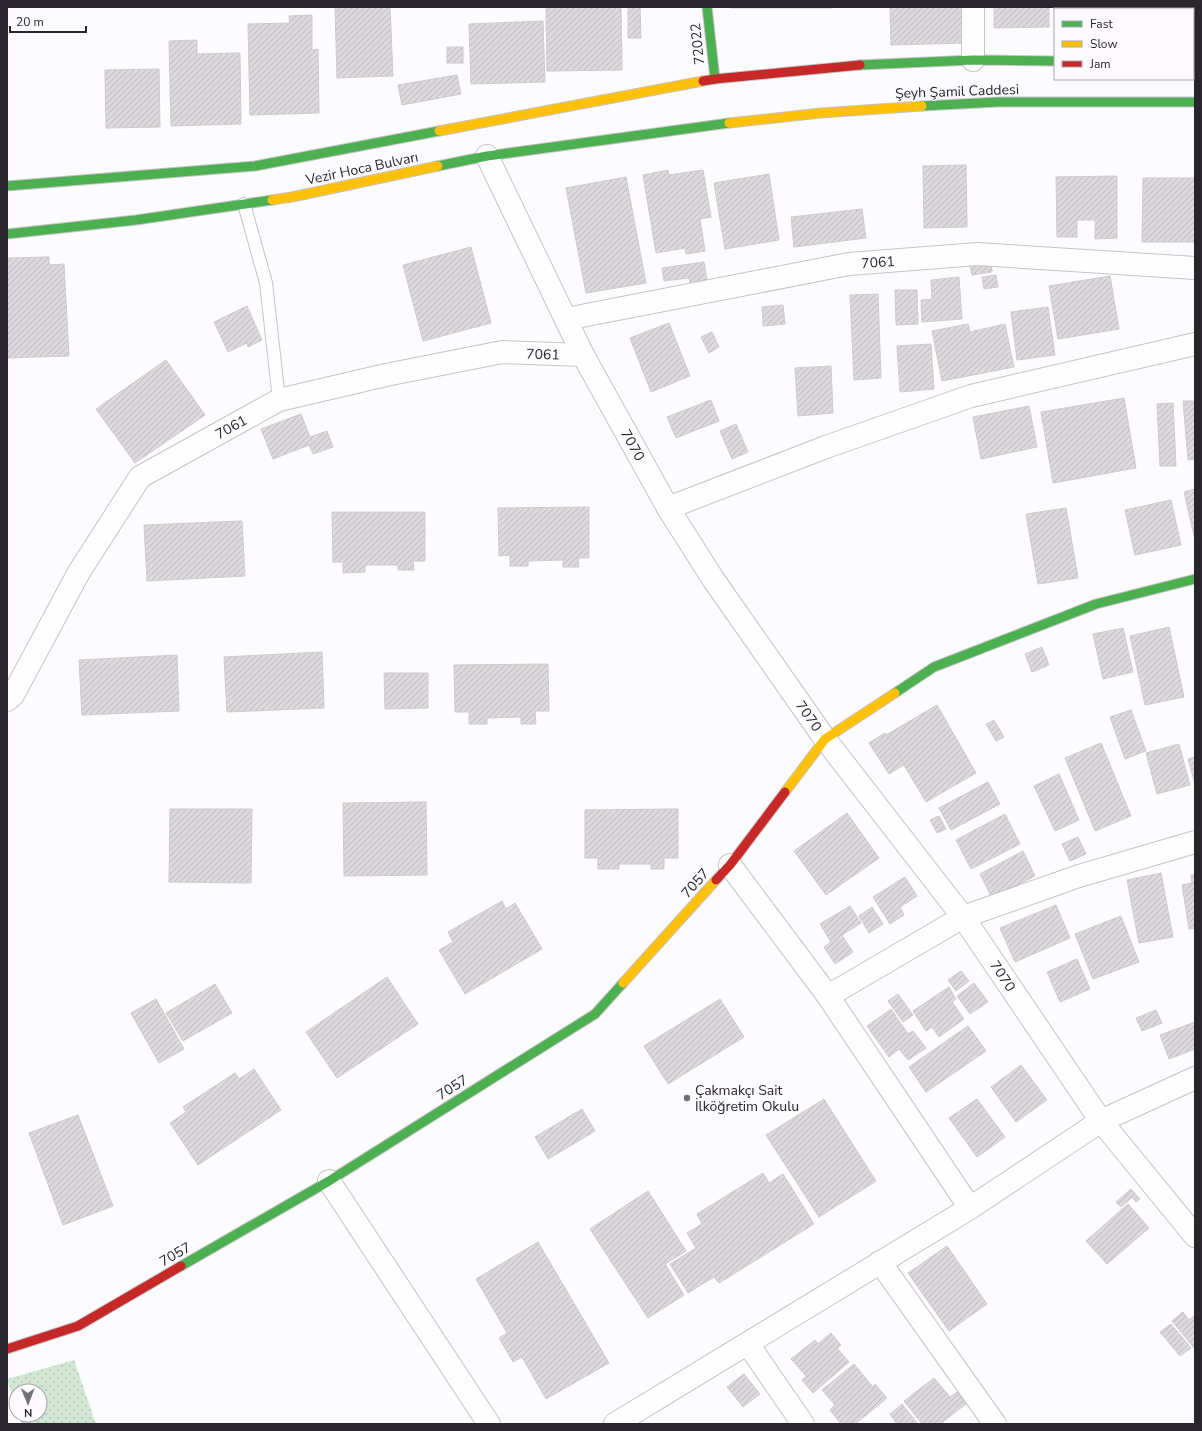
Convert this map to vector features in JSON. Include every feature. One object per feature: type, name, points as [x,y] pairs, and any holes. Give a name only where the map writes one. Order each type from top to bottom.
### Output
[{"type":"main road","name":"72022","points":[[707,7],[715,79]]},
{"type":"main road","name":"Şeyh Şamil Caddesi","points":[[715,79],[860,65],[973,60],[1054,61]]},
{"type":"main road","name":"Vezir Hoca Bulvarı","points":[[7,186],[255,166],[715,79]]},
{"type":"main road","name":"Şeyh Şamil Caddesi","points":[[721,124],[821,113],[928,105],[998,102],[1195,102]]},
{"type":"main road","name":"Vezir Hoca Bulvarı","points":[[7,234],[136,220],[292,197],[487,156],[721,124]]},
{"type":"main road","name":"7057","points":[[7,1349],[78,1326],[329,1181],[595,1014],[730,865],[825,739],[934,668],[1096,604],[1195,579]]},
{"type":"street","points":[[973,7],[973,60]]},
{"type":"street","name":"7070","points":[[487,156],[583,355],[668,508],[713,579],[825,739],[964,917],[1101,1121],[1195,1236]]},
{"type":"street","name":"7061","points":[[566,320],[849,264],[978,254],[1195,268]]},
{"type":"street","points":[[668,508],[826,448],[971,396],[1195,344]]},
{"type":"street","name":"7061","points":[[7,700],[13,694],[79,572],[140,477],[279,400],[386,375],[502,352],[583,355]]},
{"type":"street","points":[[828,996],[964,917],[1079,876],[1195,842]]},
{"type":"street","points":[[730,865],[828,996],[970,1208]]},
{"type":"street","points":[[615,1424],[970,1208],[1101,1121],[1195,1078]]},
{"type":"street","points":[[329,1181],[489,1424]]},
{"type":"street","points":[[880,1262],[994,1424]]},
{"type":"street","points":[[748,1344],[803,1424]]},
{"type":"lane","points":[[244,204],[266,283],[279,400]]},
{"type":"green space","points":[[74,1360],[96,1424],[22,1424],[48,1423],[48,1383],[8,1383],[7,1379]]},
{"type":"building","points":[[335,7],[390,7],[393,76],[337,78]]},
{"type":"building","points":[[546,7],[621,7],[622,70],[547,71]]},
{"type":"building","points":[[628,7],[640,7],[641,38],[628,38]]},
{"type":"building","points":[[832,7],[832,8],[731,8]]},
{"type":"building","points":[[890,7],[964,7],[965,43],[891,45]]},
{"type":"building","points":[[994,7],[1049,7],[1049,27],[994,28]]},
{"type":"building","points":[[1054,7],[1097,7],[1097,8]]},
{"type":"building","points":[[1109,7],[1141,7],[1141,8]]},
{"type":"building","points":[[1148,7],[1173,7],[1173,8]]},
{"type":"building","points":[[312,15],[312,50],[318,49],[319,113],[250,115],[248,24],[290,23],[289,16]]},
{"type":"building","points":[[543,21],[545,82],[471,84],[469,24]]},
{"type":"building","points":[[197,40],[197,54],[240,53],[241,124],[171,126],[169,41]]},
{"type":"building","points":[[447,47],[463,47],[463,63],[447,63]]},
{"type":"building","points":[[159,69],[160,127],[106,128],[105,70]]},
{"type":"building","points":[[457,75],[461,94],[402,105],[398,85]]},
{"type":"building","points":[[966,165],[967,227],[924,228],[923,166]]},
{"type":"building","points":[[668,170],[669,175],[703,170],[711,217],[700,219],[705,251],[686,254],[685,248],[656,253],[643,175]]},
{"type":"building","points":[[769,174],[779,240],[725,249],[714,183]]},
{"type":"building","points":[[1117,176],[1117,238],[1095,239],[1095,220],[1077,220],[1077,237],[1057,237],[1056,177]]},
{"type":"building","points":[[626,177],[646,283],[586,293],[566,188]]},
{"type":"building","points":[[1143,178],[1195,178],[1195,242],[1142,242]]},
{"type":"building","points":[[862,209],[866,238],[794,247],[791,217]]},
{"type":"building","points":[[471,247],[491,323],[423,341],[403,265]]},
{"type":"building","points":[[49,257],[49,265],[64,264],[69,356],[7,358],[7,258]]},
{"type":"building","points":[[704,262],[707,280],[690,283],[689,278],[664,281],[662,268]]},
{"type":"building","points":[[991,262],[992,272],[972,275],[970,265]]},
{"type":"building","points":[[996,275],[998,287],[984,289],[982,277]]},
{"type":"building","points":[[1110,276],[1119,329],[1058,339],[1049,286]]},
{"type":"building","points":[[959,277],[962,319],[922,322],[921,300],[932,299],[931,280]]},
{"type":"building","points":[[895,290],[917,290],[918,324],[896,325]]},
{"type":"building","points":[[878,294],[881,378],[854,380],[850,295]]},
{"type":"building","points":[[783,305],[785,324],[763,326],[762,307]]},
{"type":"building","points":[[247,306],[262,340],[248,347],[247,343],[228,352],[214,322]]},
{"type":"building","points":[[1048,307],[1055,355],[1017,360],[1011,312]]},
{"type":"building","points":[[669,323],[690,376],[651,392],[630,338]]},
{"type":"building","points":[[968,324],[970,332],[1005,324],[1014,367],[942,381],[932,331]]},
{"type":"building","points":[[712,332],[719,347],[709,353],[701,337]]},
{"type":"building","points":[[931,344],[934,389],[900,392],[897,346]]},
{"type":"building","points":[[166,360],[205,415],[135,463],[96,409]]},
{"type":"building","points":[[831,366],[833,413],[798,416],[795,368]]},
{"type":"building","points":[[1124,398],[1136,468],[1053,483],[1041,412]]},
{"type":"building","points":[[711,400],[719,421],[676,438],[667,417]]},
{"type":"building","points":[[1183,401],[1195,401],[1195,459],[1188,460]]},
{"type":"building","points":[[1173,403],[1176,466],[1160,466],[1157,404]]},
{"type":"building","points":[[1029,406],[1037,447],[981,459],[973,417]]},
{"type":"building","points":[[301,414],[310,437],[327,431],[333,447],[313,454],[309,445],[273,459],[261,429]]},
{"type":"building","points":[[736,424],[748,452],[732,459],[720,431]]},
{"type":"building","points":[[1195,489],[1195,540],[1184,492]]},
{"type":"building","points":[[1171,500],[1181,545],[1135,555],[1125,510]]},
{"type":"building","points":[[589,507],[589,558],[578,558],[579,567],[563,567],[563,560],[528,561],[528,566],[510,566],[510,555],[499,556],[498,508]]},
{"type":"building","points":[[1066,508],[1078,578],[1038,584],[1026,514]]},
{"type":"building","points":[[332,512],[425,512],[425,561],[413,561],[414,570],[398,570],[398,565],[365,565],[365,572],[343,573],[343,562],[333,562]]},
{"type":"building","points":[[242,521],[245,576],[147,581],[144,525]]},
{"type":"building","points":[[1169,627],[1184,697],[1145,705],[1130,636]]},
{"type":"building","points":[[1123,628],[1133,672],[1103,679],[1093,634]]},
{"type":"building","points":[[1042,647],[1049,665],[1032,672],[1025,654]]},
{"type":"building","points":[[322,652],[324,708],[227,712],[224,657]]},
{"type":"building","points":[[177,655],[179,711],[82,715],[79,660]]},
{"type":"building","points":[[548,664],[549,711],[535,711],[536,724],[521,724],[521,717],[487,718],[487,724],[469,724],[469,712],[455,712],[454,665]]},
{"type":"building","points":[[384,673],[428,673],[428,708],[385,709]]},
{"type":"building","points":[[937,705],[976,773],[926,802],[886,735]]},
{"type":"building","points":[[1131,710],[1146,751],[1125,759],[1110,717]]},
{"type":"building","points":[[994,720],[1004,737],[996,741],[986,724]]},
{"type":"building","points":[[885,733],[905,764],[889,774],[869,743]]},
{"type":"building","points":[[1101,743],[1131,816],[1095,831],[1065,758]]},
{"type":"building","points":[[1179,744],[1190,785],[1157,794],[1146,753]]},
{"type":"building","points":[[1195,757],[1195,784],[1188,759]]},
{"type":"building","points":[[1059,774],[1079,820],[1055,831],[1034,786]]},
{"type":"building","points":[[988,782],[1000,804],[951,830],[939,808]]},
{"type":"building","points":[[426,802],[427,875],[344,876],[343,803]]},
{"type":"building","points":[[170,809],[252,809],[251,883],[169,882]]},
{"type":"building","points":[[678,809],[678,858],[664,858],[664,869],[651,869],[651,864],[619,864],[619,869],[598,869],[598,858],[585,858],[585,810]]},
{"type":"building","points":[[847,813],[879,858],[826,895],[794,851]]},
{"type":"building","points":[[1005,814],[1020,844],[971,869],[956,840]]},
{"type":"building","points":[[939,816],[946,829],[937,833],[930,820]]},
{"type":"building","points":[[1078,837],[1086,854],[1070,861],[1062,844]]},
{"type":"building","points":[[1023,851],[1035,876],[992,898],[980,874]]},
{"type":"building","points":[[1161,873],[1173,937],[1139,943],[1127,880]]},
{"type":"building","points":[[1191,875],[1195,875],[1195,928],[1189,929],[1182,885],[1192,883]]},
{"type":"building","points":[[905,877],[917,896],[900,907],[904,915],[890,924],[873,897]]},
{"type":"building","points":[[502,901],[506,909],[515,903],[542,949],[465,994],[439,950],[453,942],[448,932]]},
{"type":"building","points":[[1056,905],[1070,938],[1015,962],[1000,928]]},
{"type":"building","points":[[850,906],[861,923],[842,935],[853,952],[835,964],[824,947],[831,942],[820,924]]},
{"type":"building","points":[[872,907],[883,924],[869,933],[859,916]]},
{"type":"building","points":[[1121,916],[1139,962],[1093,979],[1075,934]]},
{"type":"building","points":[[1077,959],[1090,989],[1060,1002],[1047,972]]},
{"type":"building","points":[[961,971],[969,981],[956,991],[948,980]]},
{"type":"building","points":[[387,977],[418,1024],[337,1078],[306,1032]]},
{"type":"building","points":[[974,983],[988,1002],[970,1014],[957,996]]},
{"type":"building","points":[[215,984],[232,1013],[183,1041],[166,1013]]},
{"type":"building","points":[[949,987],[956,999],[952,1002],[964,1019],[939,1037],[932,1027],[926,1031],[913,1011]]},
{"type":"building","points":[[898,994],[913,1015],[903,1022],[888,1001]]},
{"type":"building","points":[[156,999],[184,1049],[159,1063],[131,1013]]},
{"type":"building","points":[[720,999],[744,1037],[668,1084],[644,1046]]},
{"type":"building","points":[[891,1009],[908,1034],[913,1031],[926,1048],[908,1060],[899,1049],[889,1057],[867,1026]]},
{"type":"building","points":[[1156,1010],[1162,1023],[1142,1031],[1136,1018]]},
{"type":"building","points":[[1195,1022],[1195,1049],[1169,1059],[1160,1035]]},
{"type":"building","points":[[968,1026],[986,1051],[926,1092],[909,1067]]},
{"type":"building","points":[[1021,1065],[1047,1100],[1016,1122],[991,1087]]},
{"type":"building","points":[[254,1069],[281,1110],[198,1165],[170,1123],[186,1112],[183,1107],[235,1073],[239,1079]]},
{"type":"building","points":[[824,1099],[876,1181],[819,1217],[766,1135]]},
{"type":"building","points":[[977,1099],[1005,1137],[977,1157],[949,1118]]},
{"type":"building","points":[[582,1109],[595,1131],[548,1159],[535,1137]]},
{"type":"building","points":[[78,1115],[113,1206],[63,1225],[29,1133]]},
{"type":"building","points":[[763,1173],[769,1183],[783,1174],[814,1224],[719,1283],[714,1277],[688,1293],[670,1264],[696,1248],[687,1233],[702,1224],[697,1214]]},
{"type":"building","points":[[1131,1189],[1140,1199],[1136,1202],[1132,1197],[1121,1207],[1116,1202]]},
{"type":"building","points":[[648,1191],[686,1251],[665,1264],[684,1295],[648,1318],[590,1229]]},
{"type":"building","points":[[1128,1204],[1149,1228],[1107,1264],[1086,1241]]},
{"type":"building","points":[[538,1242],[609,1363],[546,1399],[522,1357],[513,1362],[499,1338],[507,1333],[476,1279]]},
{"type":"building","points":[[947,1246],[987,1304],[949,1331],[908,1273]]},
{"type":"building","points":[[1183,1312],[1189,1320],[1195,1315],[1194,1348],[1172,1321]]},
{"type":"building","points":[[1171,1324],[1191,1348],[1180,1356],[1160,1332]]},
{"type":"building","points":[[831,1333],[841,1345],[837,1348],[849,1362],[813,1393],[802,1380],[806,1376],[791,1359],[815,1340],[818,1344]]},
{"type":"building","points":[[854,1364],[873,1387],[875,1384],[887,1398],[855,1424],[841,1424],[830,1410],[835,1405],[822,1390]]},
{"type":"building","points":[[744,1374],[760,1394],[743,1407],[727,1387]]},
{"type":"building","points":[[934,1378],[950,1397],[957,1392],[966,1404],[940,1424],[922,1424],[904,1401]]},
{"type":"building","points":[[902,1404],[918,1424],[897,1424],[890,1414]]},
{"type":"traffic: fast","points":[[707,7],[715,79]]},
{"type":"traffic: fast","points":[[860,65],[973,60],[1054,61]]},
{"type":"traffic: fast","points":[[922,106],[998,102],[1195,102]]},
{"type":"traffic: fast","points":[[438,166],[487,156],[729,123]]},
{"type":"traffic: fast","points":[[7,186],[255,166],[439,131]]},
{"type":"traffic: fast","points":[[7,234],[136,220],[272,200]]},
{"type":"traffic: fast","points":[[895,693],[934,667],[1096,604],[1195,579]]},
{"type":"traffic: fast","points":[[181,1266],[329,1181],[595,1014],[623,983]]},
{"type":"traffic: slow","points":[[439,131],[703,81]]},
{"type":"traffic: slow","points":[[729,123],[821,113],[922,106]]},
{"type":"traffic: slow","points":[[272,200],[438,166]]},
{"type":"traffic: slow","points":[[785,792],[825,739],[895,693]]},
{"type":"traffic: slow","points":[[623,983],[716,880]]},
{"type":"traffic: jam","points":[[703,81],[860,65]]},
{"type":"traffic: jam","points":[[716,880],[730,865],[785,792]]},
{"type":"traffic: jam","points":[[7,1349],[78,1326],[181,1266]]},
{"type":"place","name":"Çakmakçı Sait İlköğretim Okulu","points":[[687,1098]]}]
